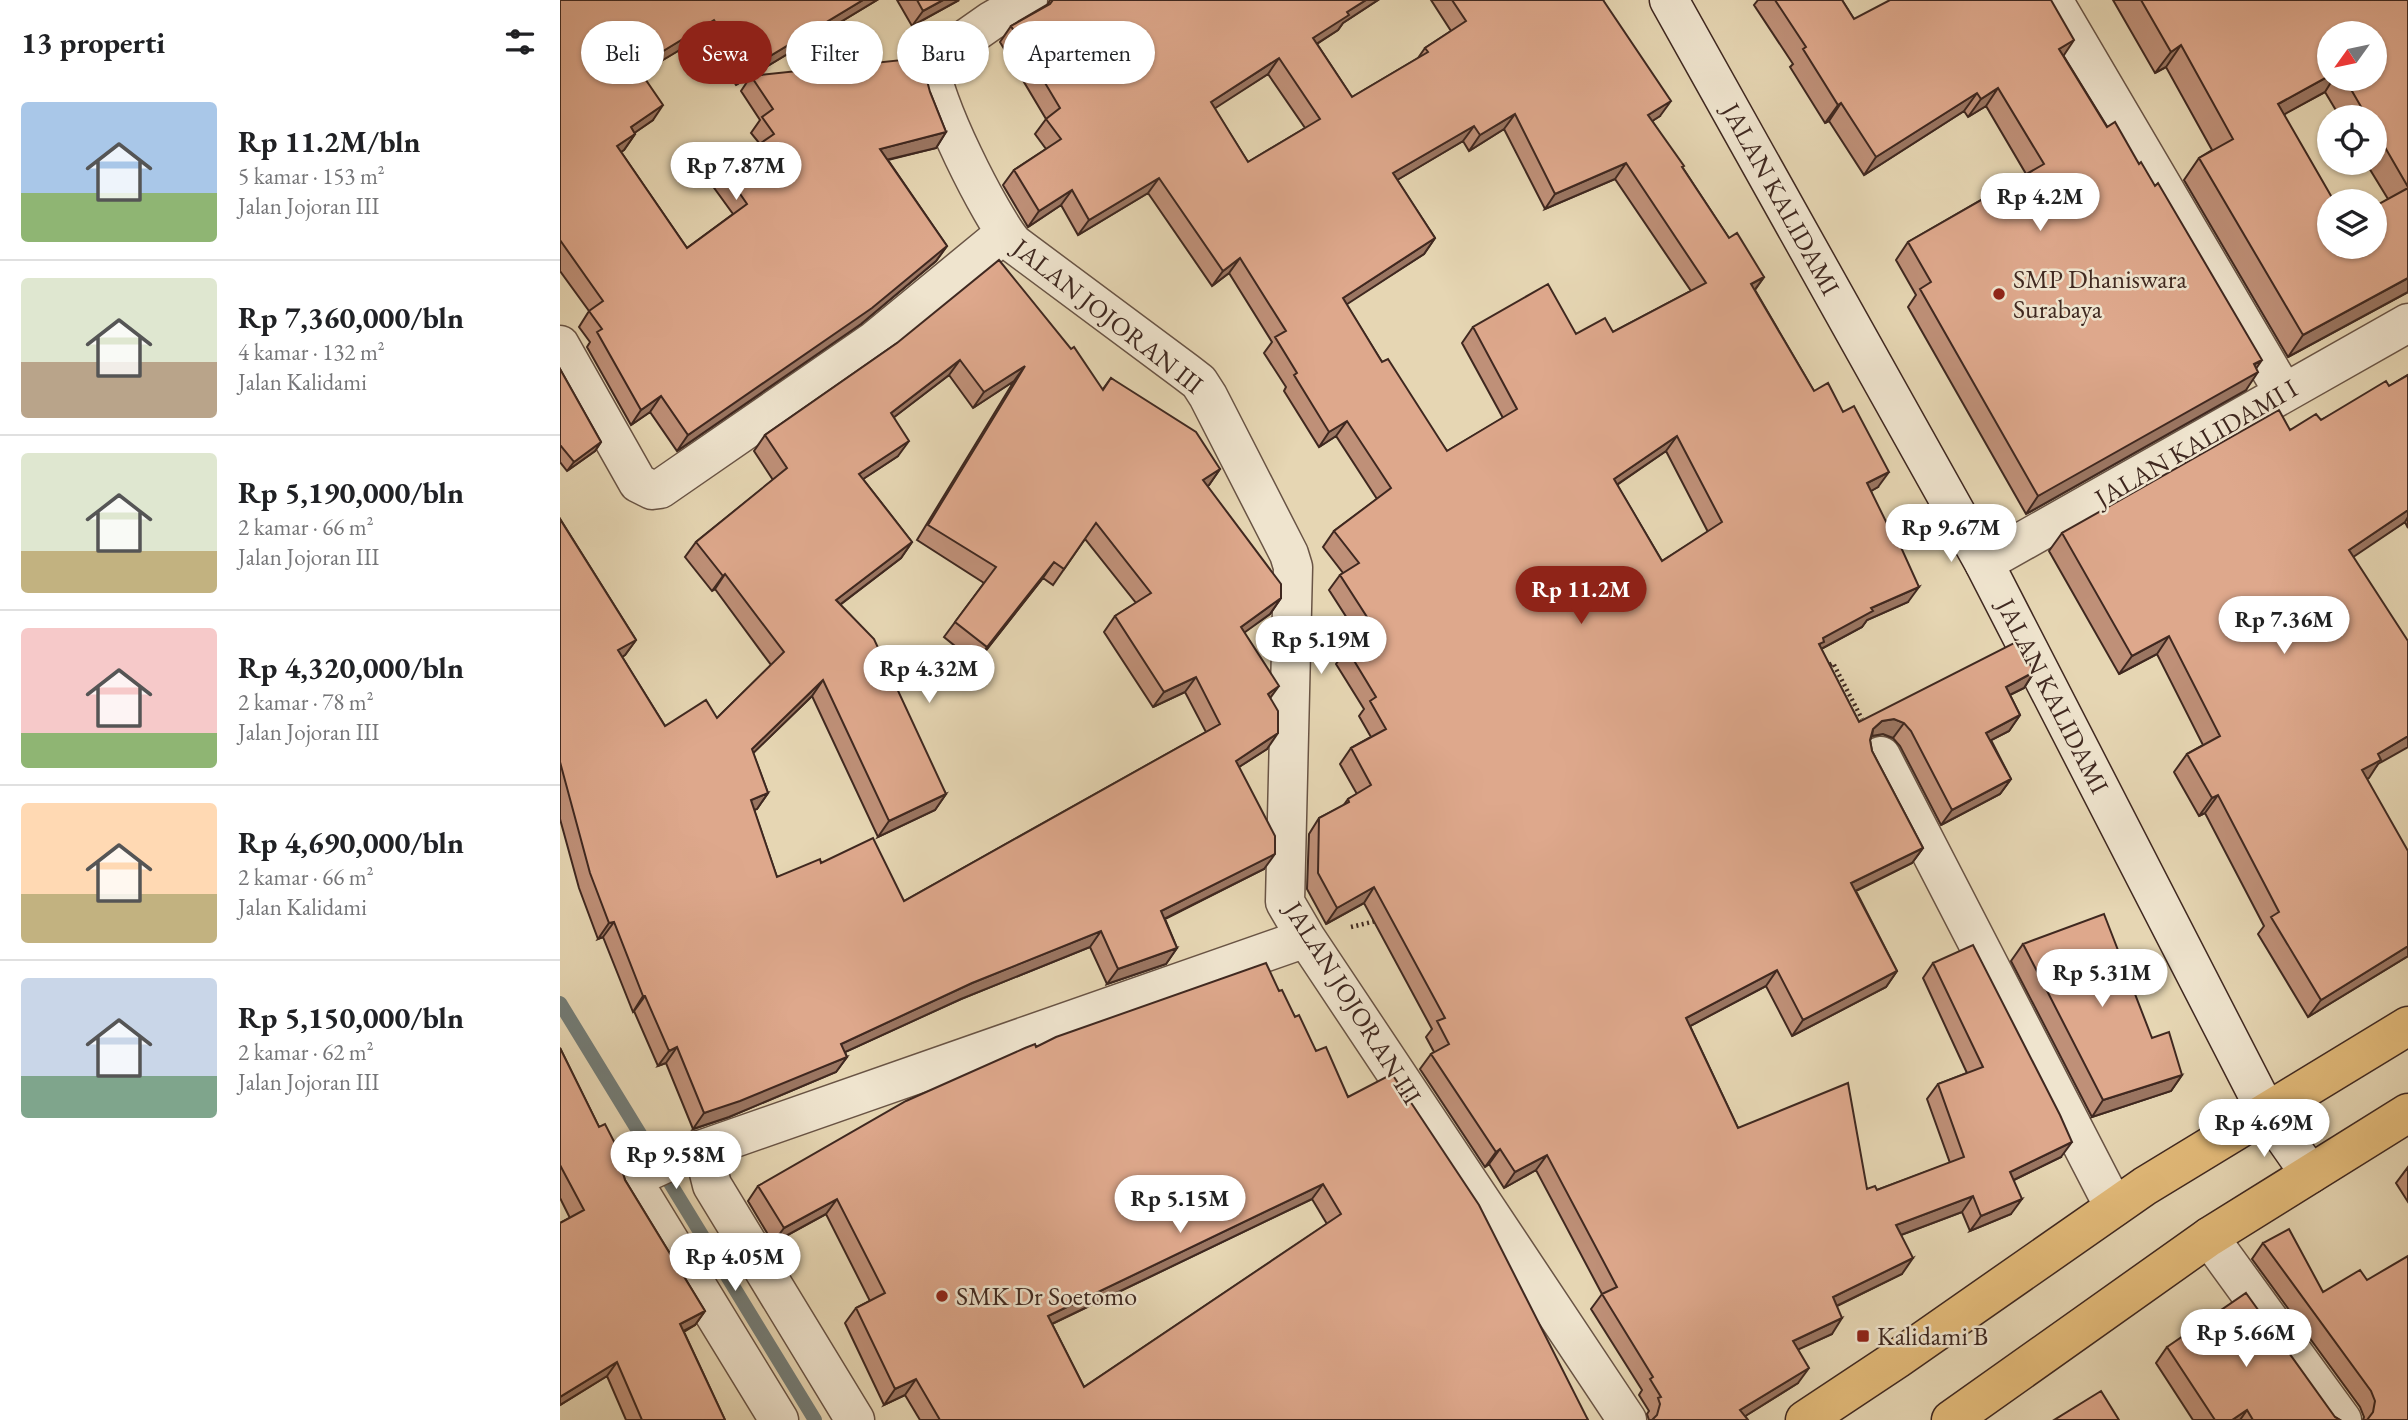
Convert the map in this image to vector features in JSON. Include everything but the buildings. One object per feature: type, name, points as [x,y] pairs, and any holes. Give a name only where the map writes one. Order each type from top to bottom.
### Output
[{"type":"main road","points":[[1805,1420],[1897,1359],[2113,1207],[2408,1026]]},
{"type":"main road","points":[[1951,1420],[2210,1237],[2408,1113]]},
{"type":"street","name":"JALAN JOJORAN III","points":[[1028,0],[991,20],[930,63],[930,70],[965,162],[1004,234],[1034,261],[1199,382],[1208,396],[1289,554],[1294,580],[1285,902],[1306,938],[1627,1420]]},
{"type":"street","name":"JALAN KALIDAMI","points":[[1670,0],[1984,563],[2266,1111],[2310,1174]]},
{"type":"street","points":[[2053,0],[2284,393]]},
{"type":"street","points":[[560,345],[638,483],[652,490],[660,489],[874,341],[1004,234]]},
{"type":"street","name":"JALAN KALIDAMI I","points":[[1984,563],[2408,323]]},
{"type":"street","points":[[1881,756],[2113,1207]]},
{"type":"street","points":[[779,1420],[649,1212],[634,1183],[638,1176],[696,1150],[1306,938]]},
{"type":"street","points":[[696,1150],[712,1185],[855,1420]]},
{"type":"street","points":[[2210,1237],[2342,1420]]},
{"type":"path","points":[[1821,670],[1833,663],[1881,756]]},
{"type":"path","points":[[1306,938],[1381,919]]},
{"type":"waterway","points":[[560,1003],[815,1420]]},
{"type":"place","name":"SMP Dhaniswara Surabaya","points":[[1999,294]]},
{"type":"place","name":"SMK Dr Soetomo","points":[[942,1296]]},
{"type":"place","name":"Kalidami B","points":[[1863,1336]]}]
